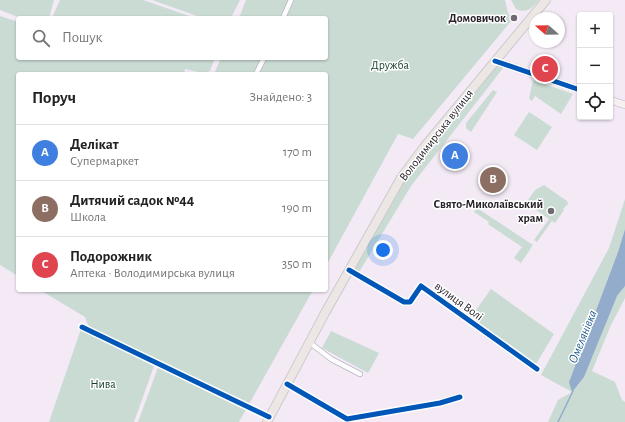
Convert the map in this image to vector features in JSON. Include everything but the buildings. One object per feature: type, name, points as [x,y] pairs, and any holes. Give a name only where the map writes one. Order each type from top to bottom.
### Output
[{"type":"main road","name":"Володимирська вулиця","points":[[268,419],[401,178],[424,147],[546,0]]},
{"type":"street","points":[[284,16],[291,0]]},
{"type":"street","points":[[257,72],[263,60]]},
{"type":"street","points":[[495,61],[577,89]]},
{"type":"street","points":[[613,101],[625,105]]},
{"type":"street","name":"вулиця Волі","points":[[349,270],[404,302],[410,302],[421,286],[537,369]]},
{"type":"street","points":[[82,327],[268,419]]},
{"type":"street","points":[[310,342],[331,358],[360,374]]},
{"type":"street","points":[[287,384],[347,419],[440,403],[460,397]]},
{"type":"green space","points":[[0,0],[54,0],[50,16],[16,16],[0,10]]},
{"type":"green space","points":[[60,0],[143,0],[189,16],[53,16]]},
{"type":"green space","points":[[152,0],[240,0],[232,16],[197,16]]},
{"type":"green space","name":"Дружба","points":[[246,0],[505,0],[508,13],[513,19],[413,139],[398,134],[328,262],[328,72],[215,72],[220,60],[328,60],[328,16],[240,16]]},
{"type":"green space","points":[[511,0],[539,0],[532,8],[523,11],[516,9]]},
{"type":"green space","points":[[0,16],[16,21],[16,60],[214,60],[210,71],[206,72],[185,69],[184,72],[16,72],[16,275],[0,265]]},
{"type":"green space","points":[[496,66],[504,67],[411,186],[359,272],[353,269],[404,180],[432,142]]},
{"type":"green space","points":[[533,80],[573,94],[561,114],[535,96],[532,101],[529,99]]},
{"type":"green space","points":[[493,90],[497,92],[471,132],[466,128],[466,123]]},
{"type":"green space","points":[[529,112],[552,127],[537,150],[514,135]]},
{"type":"green space","points":[[544,185],[567,201],[568,204],[563,209],[564,210],[555,223],[552,221],[537,242],[534,240],[549,219],[526,203],[535,190]]},
{"type":"green space","points":[[625,199],[625,229],[618,252],[569,382],[617,296],[625,286],[625,298],[611,325],[592,371],[615,382],[622,400],[625,402],[625,422],[548,422],[558,400],[572,392],[541,375],[609,248]]},
{"type":"green space","points":[[477,208],[533,245],[521,263],[514,258],[522,247],[488,224],[489,222],[474,212]]},
{"type":"green space","points":[[491,289],[554,334],[536,364],[471,317]]},
{"type":"green space","points":[[43,292],[312,292],[239,422],[138,422],[160,362],[95,330],[88,325],[85,317]]},
{"type":"green space","name":"Нива","points":[[81,329],[154,366],[134,422],[49,422]]},
{"type":"green space","points":[[331,331],[379,353],[368,373],[322,348]]},
{"type":"water","points":[[625,229],[625,286],[617,296],[584,377],[572,392],[569,382],[618,252]]},
{"type":"waterway","name":"Омелянівка","points":[[558,422],[573,391]]},
{"type":"cycle path","points":[[495,61],[577,89]]},
{"type":"cycle path","points":[[349,270],[404,302],[410,302],[421,286],[537,369]]},
{"type":"cycle path","points":[[82,327],[269,417]]},
{"type":"cycle path","points":[[287,384],[347,419],[440,403],[460,397]]},
{"type":"place","name":"Домовичок","points":[[514,18]]},
{"type":"place","name":"Подорожник","points":[[545,69]]},
{"type":"place","name":"Делікат","points":[[455,156]]},
{"type":"place","name":"Дитячий садок №44","points":[[493,180]]},
{"type":"place","name":"Свято-Миколаївський храм","points":[[551,211]]}]
